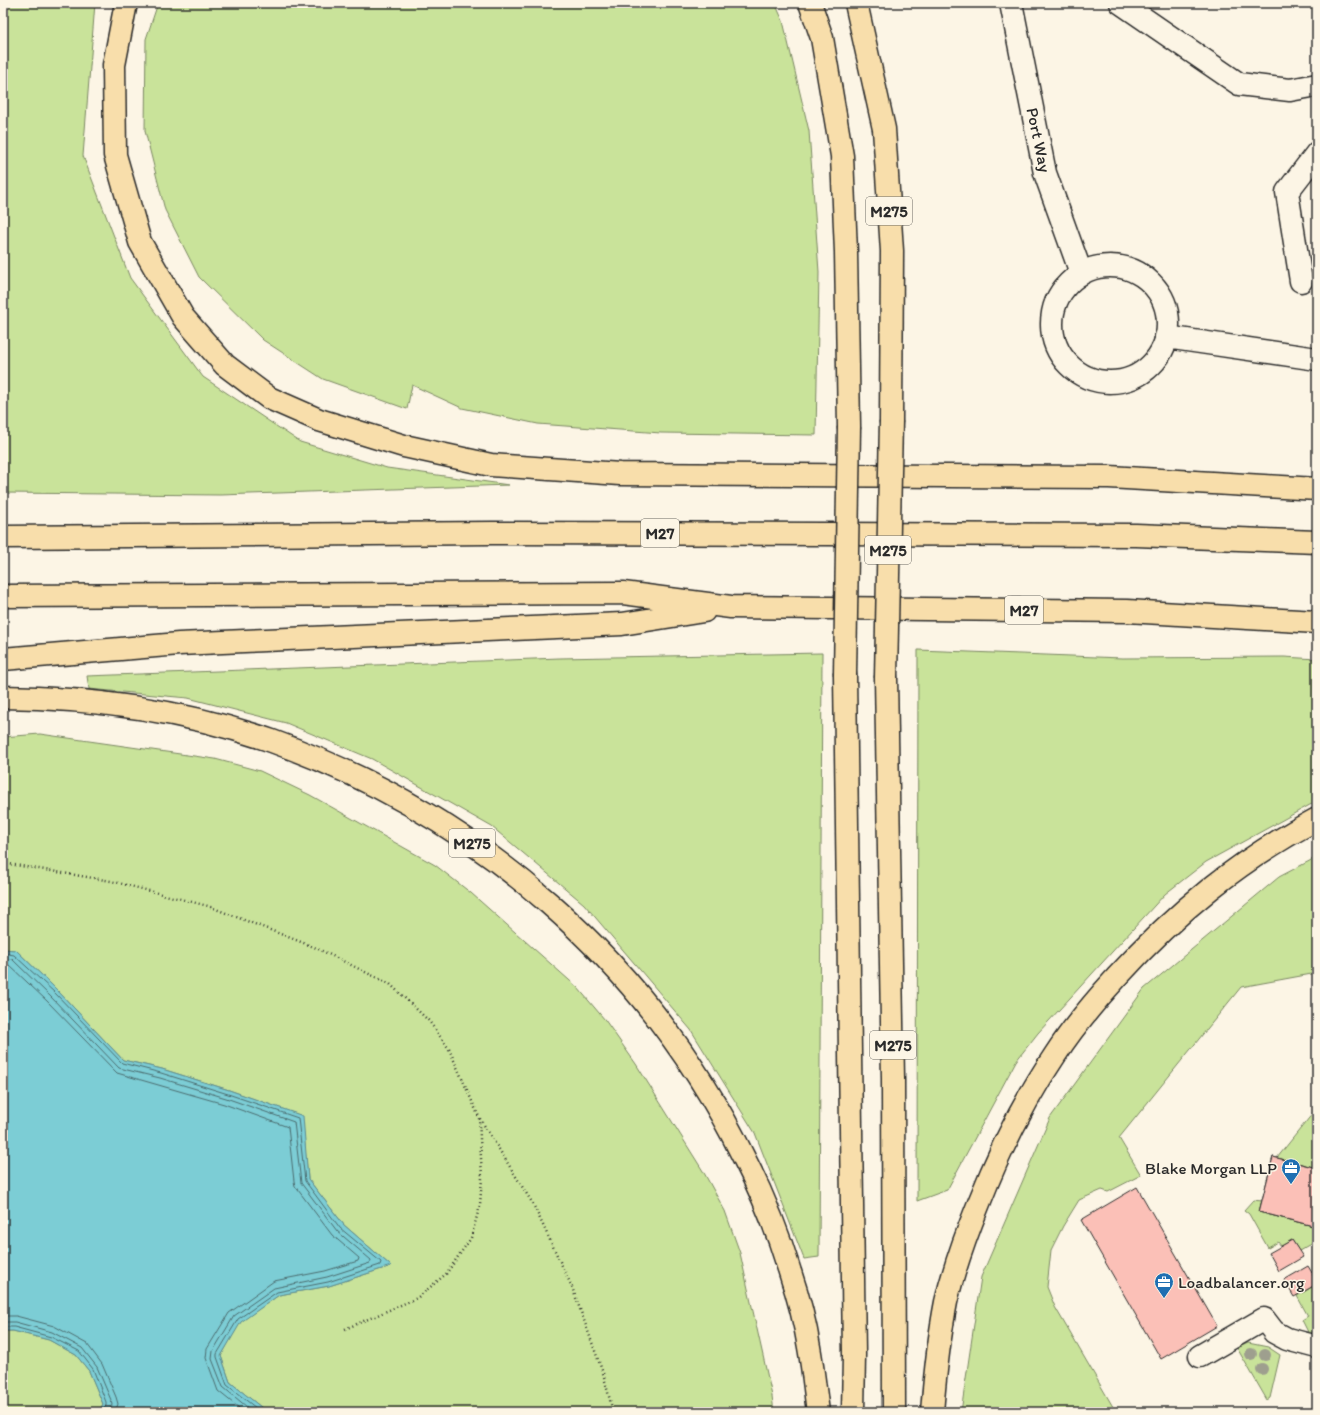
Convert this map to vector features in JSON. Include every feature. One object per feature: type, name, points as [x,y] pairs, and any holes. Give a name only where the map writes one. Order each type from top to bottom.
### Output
[{"type":"highway","points":[[126,3],[114,65],[114,155],[140,242],[183,317],[226,365],[269,398],[319,420],[404,446],[491,465],[620,474],[1109,477],[1317,489]]},
{"type":"highway","points":[[810,3],[822,38],[842,156],[846,252],[849,427],[845,675],[854,1412]]},
{"type":"highway","name":"M275","points":[[856,3],[884,129],[892,251],[891,421],[886,678],[894,1079],[894,1412]]},
{"type":"highway","name":"M27","points":[[3,537],[484,533],[1128,535],[1317,542]]},
{"type":"highway","name":"M27","points":[[3,596],[623,593],[731,608],[1127,611],[1317,622]]},
{"type":"highway","points":[[3,659],[179,644],[622,624],[731,608]]},
{"type":"highway","name":"M275","points":[[3,697],[46,698],[105,703],[158,711],[210,723],[271,741],[318,759],[359,777],[406,801],[440,821],[505,867],[570,921],[630,983],[677,1042],[702,1080],[731,1132],[754,1178],[776,1230],[790,1270],[809,1344],[818,1412]]},
{"type":"highway","points":[[932,1412],[936,1366],[947,1301],[964,1240],[989,1177],[1021,1112],[1055,1054],[1094,1002],[1141,950],[1187,906],[1232,870],[1285,836],[1317,819]]},
{"type":"street","name":"Port Way","points":[[1011,3],[1045,173],[1081,273]]},
{"type":"street","points":[[1122,3],[1126,8],[1239,84],[1290,90],[1317,84]]},
{"type":"street","points":[[1301,281],[1287,192],[1317,153]]},
{"type":"street","points":[[1100,266],[1113,266],[1133,270],[1150,281],[1162,298],[1168,317],[1166,337],[1158,356],[1148,367],[1131,378],[1111,382],[1091,379],[1077,372],[1062,358],[1053,340],[1052,319],[1055,304],[1065,286],[1081,273],[1100,266]]},
{"type":"street","points":[[1166,337],[1317,359]]},
{"type":"street","points":[[1200,1356],[1264,1319],[1274,1332],[1287,1339],[1317,1347]]},
{"type":"path","points":[[3,863],[111,881],[208,906],[314,947],[390,984],[429,1021],[449,1049],[479,1117],[532,1204],[572,1288],[603,1373],[613,1412]]},
{"type":"path","points":[[345,1329],[417,1298],[446,1274],[471,1238],[480,1205],[482,1178],[479,1117]]},
{"type":"green space","points":[[3,3],[95,3],[83,156],[130,278],[203,377],[300,442],[387,468],[509,485],[221,495],[3,493]]},
{"type":"green space","points":[[158,3],[775,3],[783,21],[809,131],[819,272],[816,435],[661,433],[538,424],[462,408],[412,385],[407,409],[323,379],[263,340],[199,277],[165,210],[145,131],[146,39]]},
{"type":"green space","points":[[918,650],[1122,658],[1284,657],[1317,659],[1317,801],[1206,862],[1165,894],[1038,1033],[1016,1061],[947,1190],[917,1201]]},
{"type":"green space","points":[[822,653],[819,1257],[804,1259],[755,1133],[691,1030],[584,904],[492,827],[372,759],[286,723],[188,698],[89,689],[87,676],[560,658]]},
{"type":"green space","points":[[40,734],[215,759],[260,771],[310,795],[435,865],[471,893],[578,988],[605,1020],[636,1064],[703,1171],[725,1211],[740,1253],[772,1396],[774,1412],[267,1412],[230,1382],[221,1356],[240,1322],[279,1295],[329,1286],[391,1266],[344,1225],[308,1179],[302,1116],[229,1090],[162,1069],[123,1060],[57,990],[16,950],[3,949],[3,737]]},
{"type":"green space","points":[[1317,857],[1317,973],[1241,987],[1119,1138],[1141,1175],[1108,1192],[1102,1190],[1079,1200],[1063,1226],[1051,1250],[1047,1287],[1055,1307],[1116,1412],[961,1412],[981,1277],[1050,1118],[1144,989],[1279,877]]},
{"type":"green space","points":[[1317,1109],[1317,1168],[1277,1158],[1313,1113]]},
{"type":"green space","points":[[1253,1200],[1262,1201],[1259,1212],[1317,1227],[1317,1241],[1299,1251],[1292,1240],[1281,1246],[1278,1242],[1268,1248],[1249,1214],[1244,1210]]},
{"type":"green space","points":[[1317,1284],[1317,1333],[1308,1332],[1302,1320],[1308,1316],[1297,1296]]},
{"type":"green space","points":[[3,1331],[13,1331],[49,1340],[76,1355],[89,1371],[103,1404],[99,1412],[3,1412]]},
{"type":"green space","points":[[1248,1343],[1268,1347],[1280,1355],[1270,1398],[1267,1400],[1237,1348]]},
{"type":"water","points":[[3,949],[16,950],[57,990],[123,1060],[162,1069],[229,1090],[303,1116],[308,1179],[344,1225],[391,1266],[329,1286],[279,1295],[241,1322],[221,1356],[230,1382],[267,1412],[99,1412],[103,1404],[89,1371],[76,1355],[49,1340],[13,1331],[3,1331]]},
{"type":"building","name":"Blake Morgan LLP","points":[[1273,1157],[1317,1168],[1317,1227],[1259,1212]]},
{"type":"building","name":"Blake Morgan LLP","points":[[1273,1157],[1317,1168],[1317,1227],[1259,1212]]},
{"type":"building","name":"Loadbalancer.org","points":[[1137,1187],[1217,1326],[1161,1359],[1081,1220]]},
{"type":"building","points":[[1292,1240],[1303,1257],[1279,1271],[1269,1253]]},
{"type":"building","points":[[1308,1266],[1317,1281],[1317,1284],[1294,1297],[1284,1280]]},
{"type":"place","name":"Blake Morgan LLP","points":[[1291,1185]]},
{"type":"place","name":"Loadbalancer.org","points":[[1164,1299]]}]
